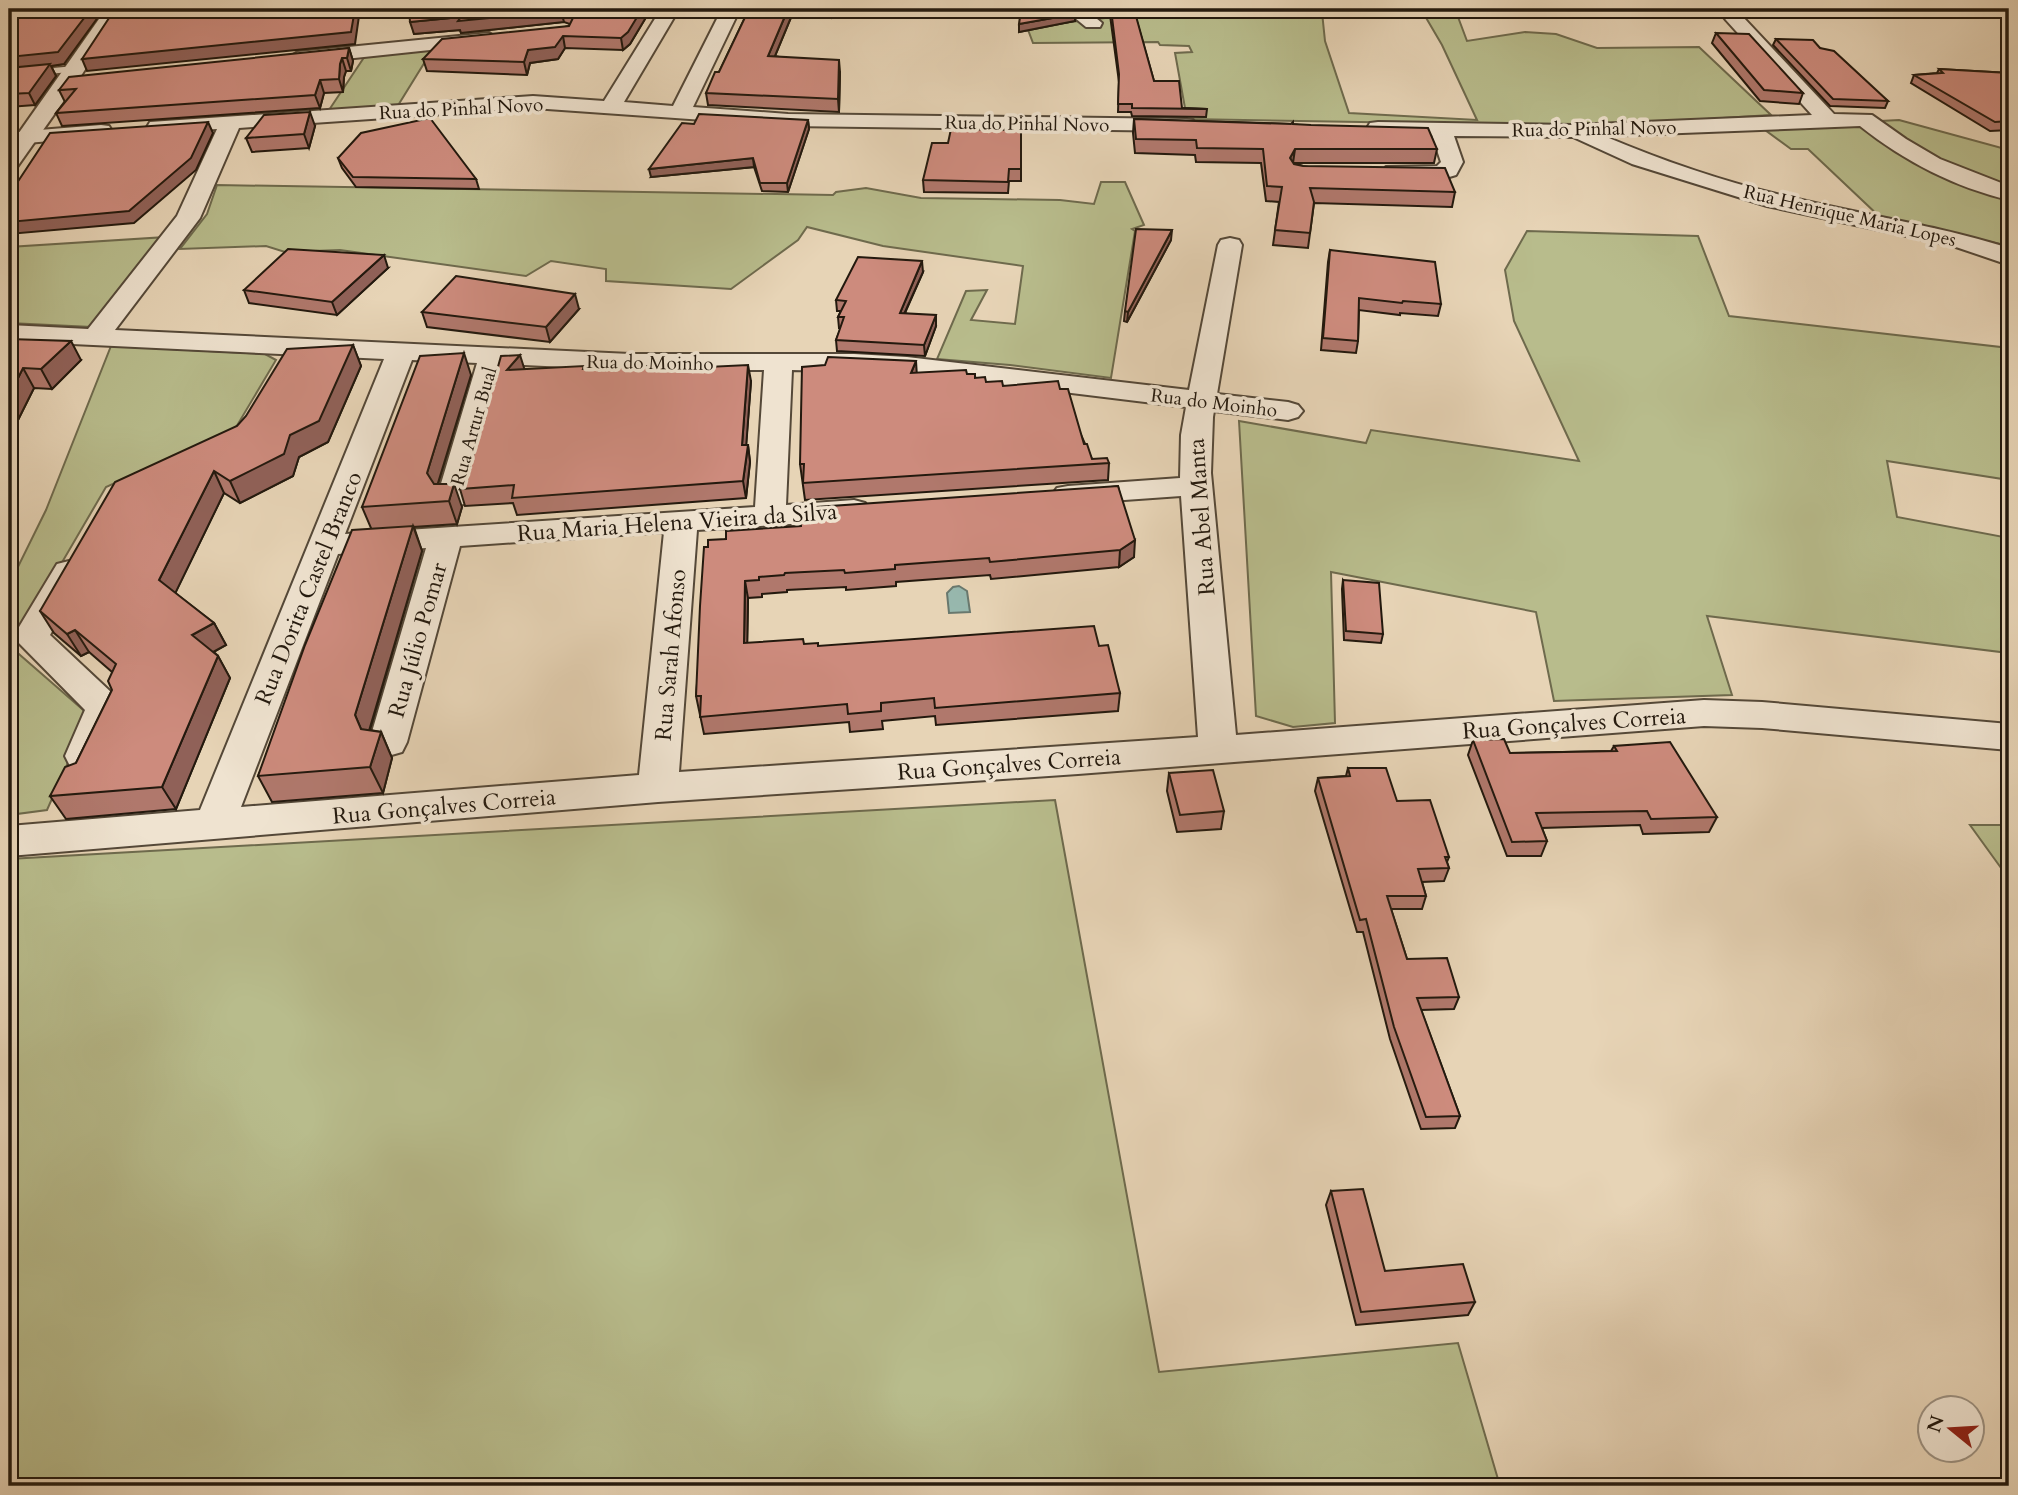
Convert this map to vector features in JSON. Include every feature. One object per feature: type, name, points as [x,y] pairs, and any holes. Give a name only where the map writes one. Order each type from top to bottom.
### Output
[{"type":"street","points":[[9,162],[115,9]]},
{"type":"street","points":[[611,107],[670,9]]},
{"type":"street","points":[[680,112],[731,9]]},
{"type":"street","points":[[1073,9],[1093,23]]},
{"type":"street","points":[[1762,9],[1732,16],[1828,121]]},
{"type":"street","points":[[275,61],[509,37]]},
{"type":"street","points":[[71,76],[96,79]]},
{"type":"street","name":"Rua do Pinhal Novo","points":[[26,137],[533,102],[788,120],[1208,125]]},
{"type":"street","name":"Rua do Pinhal Novo","points":[[1359,128],[1572,131],[1865,119],[1907,152],[1930,164],[2009,193]]},
{"type":"street","points":[[96,337],[188,218],[231,122]]},
{"type":"street","points":[[1371,172],[1440,173],[1448,170],[1452,162],[1441,129]]},
{"type":"street","name":"Rua Henrique Maria Lopes","points":[[1572,131],[1640,159],[1775,201],[1959,240],[2009,258]]},
{"type":"street","name":"Rua Abel Manta","points":[[1217,750],[1216,700],[1196,486],[1195,422],[1202,400],[1230,244]]},
{"type":"street","name":"Rua do Moinho","points":[[9,333],[96,337],[285,358],[401,352],[630,362],[854,362],[907,365],[1288,411]]},
{"type":"street","name":"Rua Dorita Castel Branco","points":[[214,825],[401,352]]},
{"type":"street","name":"Rua Artur Bual","points":[[453,497],[492,356]]},
{"type":"street","points":[[770,516],[778,364]]},
{"type":"street","points":[[1045,497],[1196,486]]},
{"type":"street","name":"Rua Maria Helena Vieira da Silva","points":[[326,545],[880,508]]},
{"type":"street","name":"Rua Sarah Afonso","points":[[658,788],[681,522]]},
{"type":"street","name":"Rua Júlio Pomar","points":[[388,742],[446,537]]},
{"type":"street","points":[[75,774],[104,711],[31,637],[85,543]]},
{"type":"street","name":"Rua Gonçalves Correia","points":[[9,841],[658,788],[1704,713],[1789,717],[2009,737]]},
{"type":"lane","points":[[9,75],[71,76]]},
{"type":"green space","points":[[1142,9],[1455,9],[1467,41],[1525,32],[1556,34],[1597,48],[1699,47],[1771,115],[1593,126],[1187,119],[1175,53],[1192,52],[1189,46],[1160,45],[1158,42],[1033,43],[1027,27],[1148,13]],"holes":[[[1322,12],[1425,16],[1442,45],[1477,120],[1349,113],[1325,41]]]},
{"type":"green space","points":[[424,50],[431,52],[397,107],[327,113],[365,56]]},
{"type":"green space","points":[[1899,120],[2009,150],[2009,250],[2000,244],[1881,218],[1808,149],[1791,149],[1761,127]]},
{"type":"green space","points":[[1101,182],[1125,182],[1144,225],[1132,229],[1135,231],[1111,378],[937,359],[966,291],[987,290],[971,320],[1015,324],[1023,266],[883,246],[807,227],[798,240],[731,289],[606,281],[606,269],[551,261],[526,276],[340,250],[285,252],[266,246],[180,249],[207,214],[217,185],[833,195],[836,192],[866,188],[921,198],[1060,200],[1094,204]]},
{"type":"green space","points":[[1527,231],[1698,236],[1729,316],[2009,348],[2009,480],[1887,461],[1897,517],[2009,538],[2009,653],[1707,616],[1732,695],[1554,701],[1536,612],[1331,572],[1335,723],[1293,727],[1256,716],[1239,421],[1366,443],[1371,430],[1579,461],[1514,321],[1505,270]]},
{"type":"green space","points":[[167,237],[92,327],[9,323],[9,247]]},
{"type":"green space","points":[[111,346],[265,354],[276,360],[235,429],[106,487],[12,648],[89,715],[47,810],[9,815],[9,585],[46,510]]},
{"type":"green space","points":[[1055,800],[1159,1372],[1458,1343],[1500,1486],[9,1486],[9,859]]},
{"type":"green space","points":[[1970,825],[2009,825],[2009,879]]},
{"type":"water","points":[[959,586],[967,591],[970,612],[949,613],[947,593],[953,587]]},
{"type":"building","points":[[91,9],[58,52],[9,57],[9,10]]},
{"type":"building","points":[[115,9],[355,9],[351,32],[82,59]]},
{"type":"building","points":[[409,9],[642,9],[628,32],[621,38],[563,36],[555,47],[528,50],[524,62],[423,59],[442,39],[569,26],[573,18],[569,13],[561,11],[458,21],[461,17],[410,22]]},
{"type":"building","points":[[749,9],[788,9],[768,56],[839,60],[838,99],[706,93]]},
{"type":"building","points":[[1018,9],[1069,9],[1075,14],[1019,24],[1021,11]]},
{"type":"building","points":[[1111,9],[1134,9],[1154,81],[1179,81],[1182,108],[1207,109],[1132,108],[1132,104],[1118,104],[1119,74]]},
{"type":"building","points":[[1716,33],[1749,34],[1803,93],[1764,90]]},
{"type":"building","points":[[1776,39],[1813,40],[1820,48],[1834,51],[1888,101],[1833,99]]},
{"type":"building","points":[[349,48],[347,58],[342,58],[340,64],[339,79],[320,80],[315,95],[56,113],[76,89],[59,90],[69,77]]},
{"type":"building","points":[[50,64],[29,93],[9,94],[9,68]]},
{"type":"building","points":[[1939,69],[2009,73],[2009,121],[1995,122],[1914,75],[1943,73]]},
{"type":"building","points":[[310,112],[304,134],[246,138],[264,115]]},
{"type":"building","points":[[699,114],[808,120],[787,183],[760,183],[753,158],[649,169],[682,123],[694,124]]},
{"type":"building","points":[[430,118],[476,179],[353,177],[338,158],[361,133]]},
{"type":"building","points":[[1134,119],[1428,128],[1437,149],[1295,149],[1290,158],[1294,164],[1303,166],[1445,168],[1455,192],[1310,188],[1314,202],[1310,233],[1275,230],[1282,187],[1267,186],[1263,149],[1197,148],[1196,140],[1136,139]]},
{"type":"building","points":[[208,122],[191,158],[129,211],[9,222],[9,195],[50,133]]},
{"type":"building","points":[[951,129],[1021,130],[1021,169],[1009,169],[1008,182],[923,180],[932,143],[948,143]]},
{"type":"building","points":[[1136,229],[1172,230],[1128,312],[1125,311]]},
{"type":"building","points":[[288,249],[384,255],[332,302],[244,290]]},
{"type":"building","points":[[1330,250],[1435,262],[1441,304],[1359,298],[1358,341],[1323,338]]},
{"type":"building","points":[[858,257],[922,261],[900,313],[936,315],[924,345],[836,340],[844,317],[838,317],[846,301],[836,300]]},
{"type":"building","points":[[456,276],[575,294],[546,327],[422,312]]},
{"type":"building","points":[[9,339],[71,341],[41,369],[23,368],[9,396]]},
{"type":"building","points":[[353,345],[319,421],[290,435],[284,454],[230,481],[214,471],[159,580],[214,623],[192,635],[218,656],[162,787],[50,796],[65,767],[76,763],[112,690],[108,681],[116,664],[75,630],[67,634],[40,611],[115,482],[237,426],[246,416],[287,349]]},
{"type":"building","points":[[464,353],[427,473],[434,484],[454,484],[449,501],[362,507],[420,356]]},
{"type":"building","points":[[520,355],[507,370],[584,366],[583,369],[667,365],[666,369],[748,365],[742,445],[748,445],[743,481],[512,498],[514,485],[460,489],[466,481],[501,356]]},
{"type":"building","points":[[828,357],[916,361],[911,373],[966,370],[967,374],[975,374],[975,378],[985,377],[986,382],[1002,381],[1003,386],[1058,381],[1060,389],[1068,389],[1084,444],[1087,444],[1092,459],[1107,458],[1109,463],[803,483],[804,464],[800,464],[802,367],[825,365]]},
{"type":"building","points":[[1118,486],[1135,540],[1120,550],[990,562],[989,558],[895,565],[895,569],[845,573],[844,570],[759,577],[759,580],[745,581],[744,643],[803,639],[804,644],[818,643],[818,646],[1094,626],[1099,646],[1108,645],[1120,693],[935,708],[934,698],[881,703],[881,711],[848,714],[847,704],[700,717],[701,696],[696,696],[700,606],[704,547],[708,547],[708,540],[726,539],[726,531],[801,526],[802,508]]},
{"type":"building","points":[[413,526],[355,715],[361,729],[381,732],[370,767],[258,776],[305,645],[352,530]]},
{"type":"building","points":[[1343,580],[1379,583],[1383,634],[1346,631]]},
{"type":"building","points":[[1504,739],[1510,753],[1617,751],[1614,746],[1670,742],[1717,817],[1651,819],[1647,811],[1536,813],[1547,841],[1512,842],[1473,740]]},
{"type":"building","points":[[1348,768],[1386,768],[1397,801],[1430,800],[1449,857],[1445,857],[1449,868],[1418,869],[1426,896],[1387,896],[1407,959],[1447,958],[1459,997],[1417,998],[1460,1116],[1426,1117],[1394,1027],[1366,919],[1360,920],[1318,778],[1350,776]]},
{"type":"building","points":[[1213,770],[1224,811],[1180,815],[1169,773]]},
{"type":"building","points":[[1363,1189],[1385,1271],[1463,1264],[1475,1302],[1361,1312],[1331,1191]]}]
